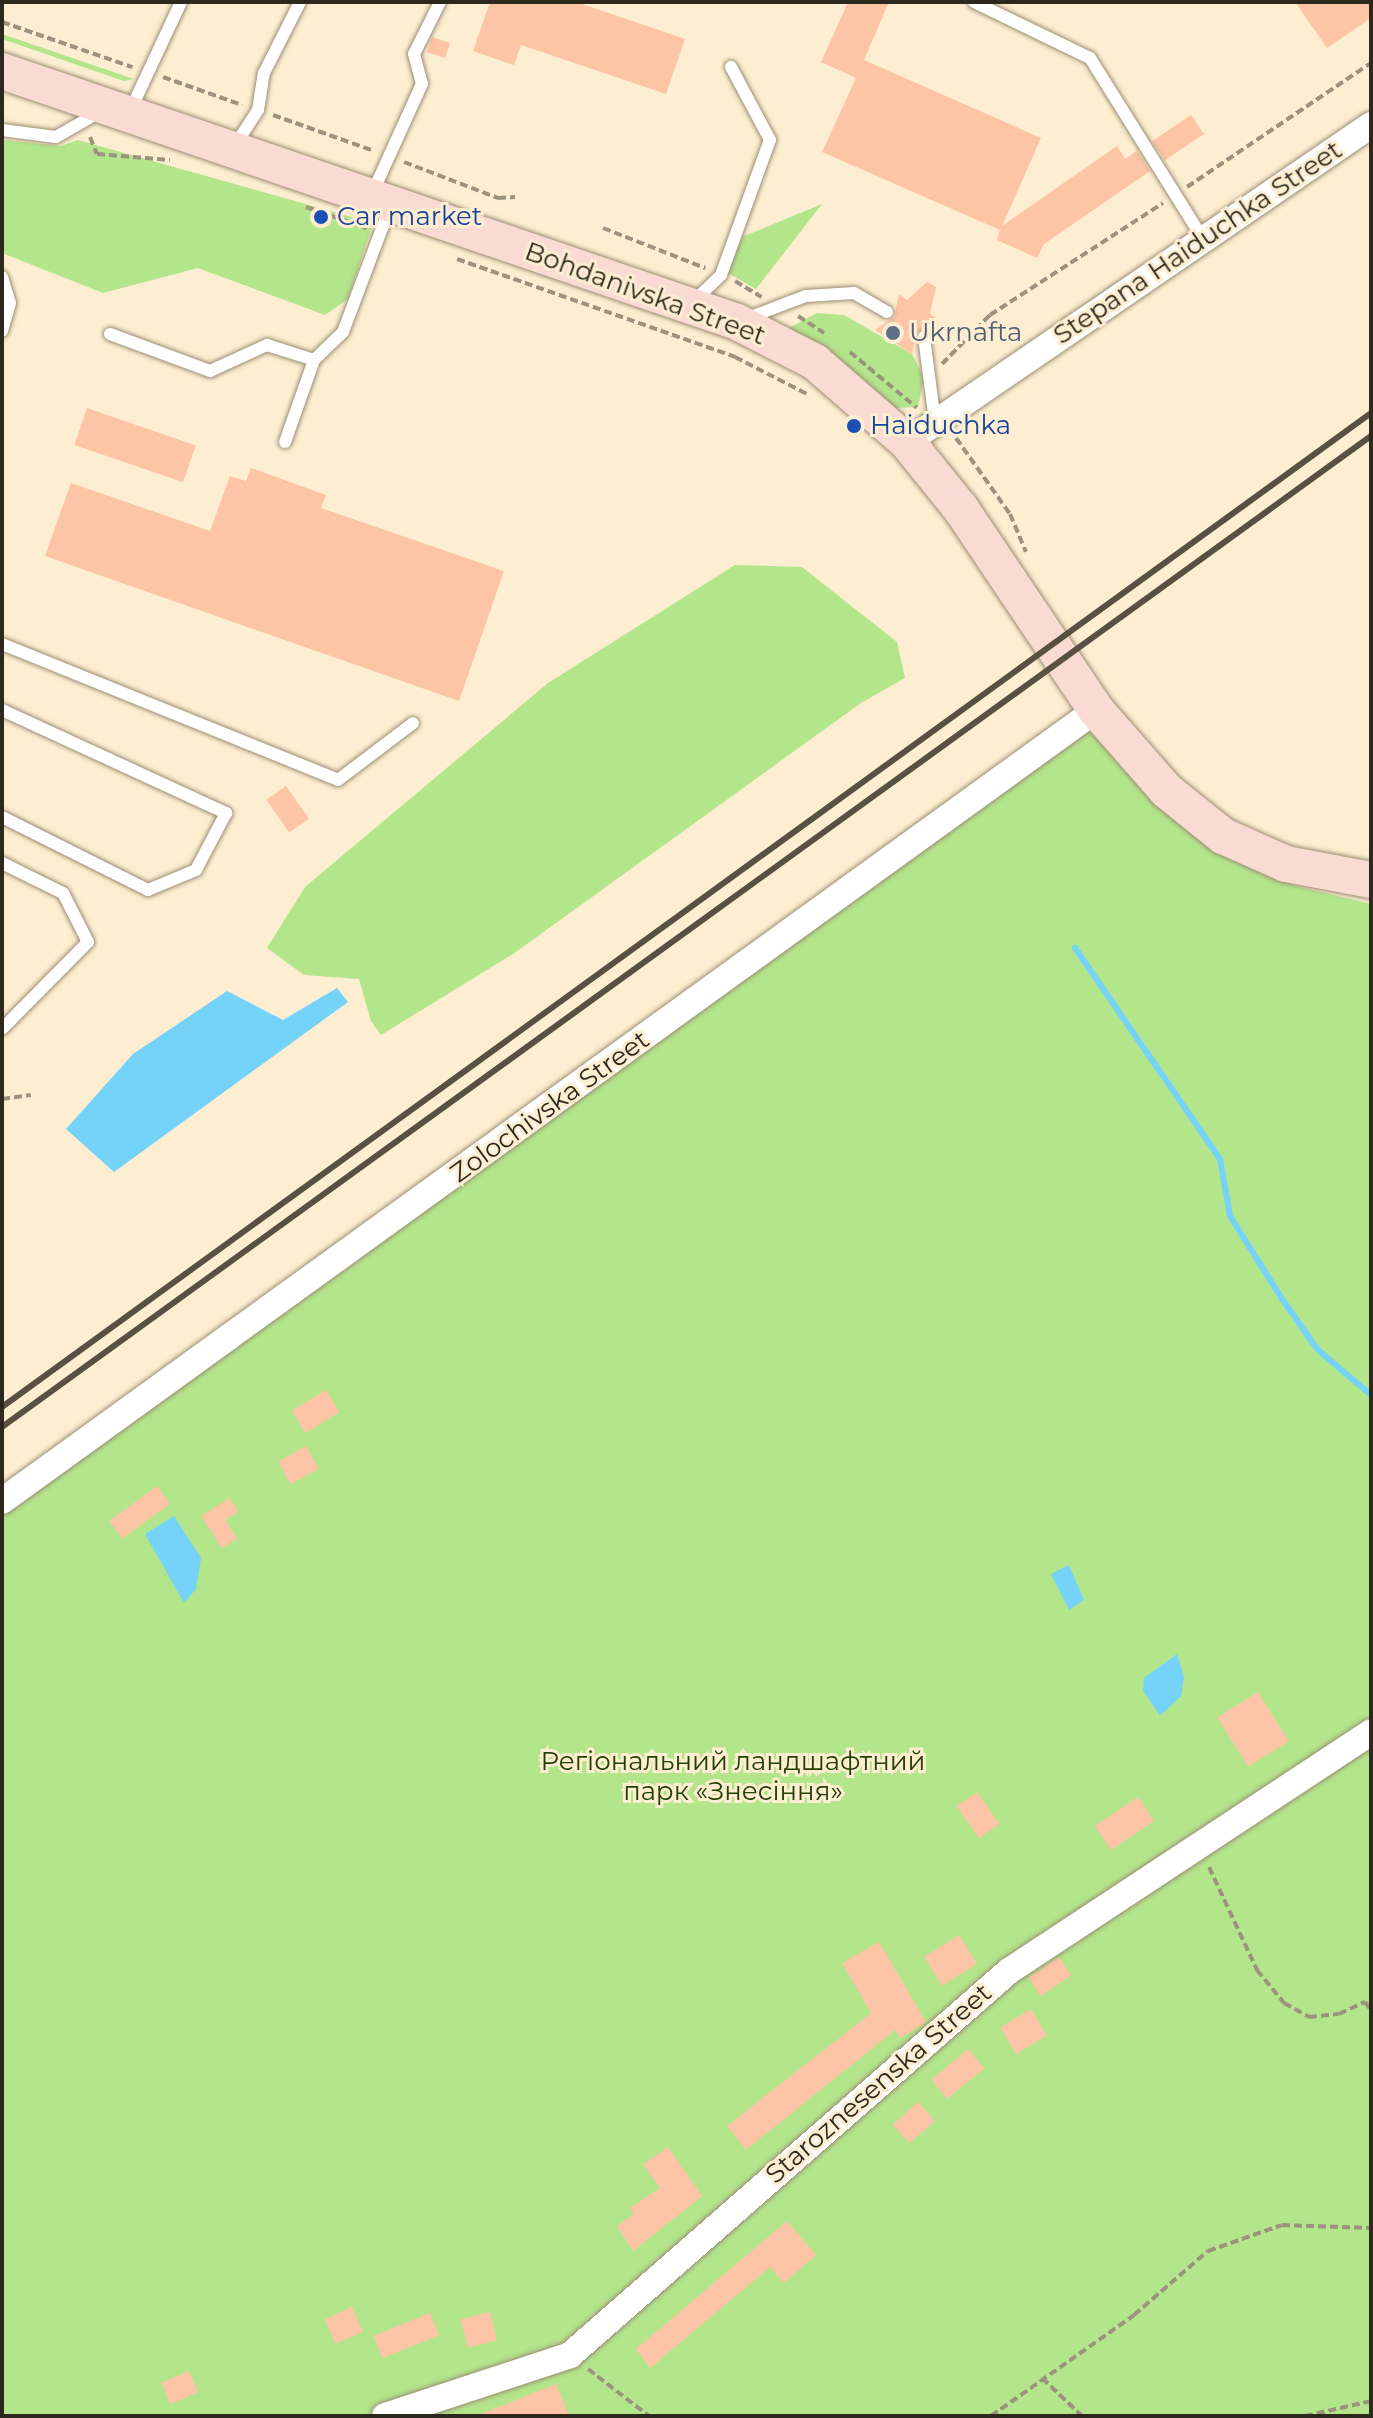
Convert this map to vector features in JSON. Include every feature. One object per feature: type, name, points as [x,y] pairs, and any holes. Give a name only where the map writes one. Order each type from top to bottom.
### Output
[{"type":"main road","name":"Bohdanivska Street","points":[[2,71],[107,115],[232,149],[382,211],[690,305],[749,309],[815,362],[921,432],[961,509],[1096,710],[1167,791],[1223,836],[1286,864],[1371,880]]},
{"type":"street","name":"Stepana Haiduchka Street","points":[[921,432],[1371,125]]},
{"type":"street","name":"Zolochivska Street","points":[[2,1501],[1096,710]]},
{"type":"street","name":"Staroznesenska Street","points":[[385,2416],[570,2355],[1009,1971],[1077,1920],[1201,1848],[1371,1732]]},
{"type":"lane","points":[[2,130],[56,137],[107,115],[181,2]]},
{"type":"lane","points":[[232,149],[258,110],[264,73],[300,2]]},
{"type":"lane","points":[[285,442],[314,360],[343,332],[422,84],[414,54],[440,2]]},
{"type":"lane","points":[[974,2],[1090,58],[1203,239]]},
{"type":"lane","points":[[690,305],[721,275],[770,140],[731,67]]},
{"type":"lane","points":[[2,277],[10,303],[2,331]]},
{"type":"lane","points":[[749,309],[806,296],[854,293],[887,312]]},
{"type":"lane","points":[[110,334],[210,371],[267,345],[314,360]]},
{"type":"lane","points":[[921,432],[931,374],[924,337]]},
{"type":"lane","points":[[2,644],[338,780],[413,723]]},
{"type":"lane","points":[[2,710],[226,813],[196,870],[148,890],[2,817]]},
{"type":"lane","points":[[2,863],[63,893],[88,942],[2,1029]]},
{"type":"path","points":[[2,22],[138,69]]},
{"type":"path","points":[[931,374],[990,315],[1176,195],[1371,63]]},
{"type":"path","points":[[162,76],[247,107]]},
{"type":"path","points":[[269,114],[379,153]]},
{"type":"path","points":[[107,115],[97,154],[177,161]]},
{"type":"path","points":[[404,162],[498,198],[515,197]]},
{"type":"path","points":[[298,204],[382,211]]},
{"type":"path","points":[[603,228],[710,271]]},
{"type":"path","points":[[446,255],[735,357],[818,403]]},
{"type":"path","points":[[732,280],[749,309]]},
{"type":"path","points":[[959,441],[1010,514],[1030,564]]},
{"type":"path","points":[[2,1099],[31,1095]]},
{"type":"path","points":[[1201,1848],[1257,1970],[1284,2003],[1309,2017],[1339,2014],[1365,2002],[1371,2010]]},
{"type":"path","points":[[991,2416],[1125,2322],[1208,2251],[1282,2225],[1371,2228]]},
{"type":"path","points":[[570,2355],[649,2416]]},
{"type":"path","points":[[1042,2378],[1082,2416]]},
{"type":"path","points":[[1305,2416],[1371,2401]]},
{"type":"green space","points":[[2,34],[134,79],[124,81],[2,39]]},
{"type":"green space","points":[[2,140],[61,146],[78,140],[373,223],[348,299],[325,315],[198,268],[103,293],[2,253]]},
{"type":"green space","points":[[822,204],[756,289],[728,273],[742,237]]},
{"type":"green space","points":[[817,313],[844,315],[912,354],[924,378],[918,407],[894,408],[787,329]]},
{"type":"green space","points":[[735,565],[802,567],[897,642],[905,678],[861,703],[513,954],[381,1035],[371,1021],[359,979],[304,975],[267,948],[305,887],[548,683]]},
{"type":"green space","name":"Регіональний ландшафтний парк «Знесіння»","points":[[1073,731],[1095,731],[1253,866],[1296,886],[1371,904],[1371,2416],[2,2416],[2,1511],[353,1264]]},
{"type":"water","points":[[337,988],[348,1002],[114,1172],[66,1129],[133,1054],[227,991],[283,1020]]},
{"type":"water","points":[[174,1516],[201,1558],[196,1589],[184,1603],[145,1534]]},
{"type":"water","points":[[1069,1565],[1084,1600],[1069,1610],[1051,1574]]},
{"type":"water","points":[[1177,1654],[1184,1677],[1181,1696],[1160,1716],[1143,1690],[1144,1678]]},
{"type":"building","points":[[490,2],[576,2],[685,39],[666,94],[521,45],[514,65],[473,51]]},
{"type":"building","points":[[848,2],[889,2],[864,60],[1041,138],[1002,226],[1117,146],[1125,159],[1137,151],[1150,171],[1044,244],[1037,258],[997,240],[1000,230],[822,152],[856,78],[821,62]]},
{"type":"building","points":[[1295,2],[1371,2],[1371,18],[1327,48]]},
{"type":"building","points":[[432,37],[450,43],[445,58],[427,52]]},
{"type":"building","points":[[1191,115],[1204,134],[1165,160],[1152,141]]},
{"type":"building","points":[[927,282],[936,287],[930,314],[936,318],[916,333],[912,354],[875,330],[894,317],[899,294],[907,300]]},
{"type":"building","points":[[87,408],[196,445],[183,482],[74,445]]},
{"type":"building","points":[[251,468],[326,495],[321,508],[504,571],[459,701],[45,556],[71,483],[210,531],[230,476],[246,481]]},
{"type":"building","points":[[286,786],[309,819],[289,833],[266,800]]},
{"type":"building","points":[[326,1390],[339,1412],[305,1433],[292,1411]]},
{"type":"building","points":[[306,1446],[319,1469],[291,1484],[278,1462]]},
{"type":"building","points":[[157,1486],[170,1504],[122,1538],[109,1521]]},
{"type":"building","points":[[230,1498],[238,1512],[225,1520],[237,1538],[222,1548],[201,1516]]},
{"type":"building","points":[[1258,1692],[1289,1741],[1248,1767],[1217,1717]]},
{"type":"building","points":[[977,1792],[999,1824],[979,1838],[957,1806]]},
{"type":"building","points":[[1138,1797],[1154,1821],[1111,1850],[1095,1826]]},
{"type":"building","points":[[959,1935],[977,1964],[942,1986],[924,1957]]},
{"type":"building","points":[[879,1942],[926,2022],[900,2038],[895,2030],[746,2150],[727,2126],[871,2013],[842,1963]]},
{"type":"building","points":[[1059,1957],[1071,1975],[1041,1996],[1028,1978]]},
{"type":"building","points":[[1031,2009],[1047,2036],[1016,2054],[1000,2028]]},
{"type":"building","points":[[968,2049],[984,2068],[947,2099],[931,2080]]},
{"type":"building","points":[[918,2102],[935,2121],[909,2143],[893,2125]]},
{"type":"building","points":[[668,2147],[702,2196],[633,2251],[617,2226],[634,2214],[630,2208],[660,2188],[643,2164]]},
{"type":"building","points":[[787,2221],[816,2255],[784,2283],[770,2267],[650,2368],[636,2349]]},
{"type":"building","points":[[352,2307],[363,2332],[336,2344],[325,2319]]},
{"type":"building","points":[[490,2312],[497,2340],[468,2347],[461,2319]]},
{"type":"building","points":[[430,2313],[439,2335],[382,2358],[373,2336]]},
{"type":"building","points":[[189,2371],[198,2392],[170,2404],[161,2383]]},
{"type":"building","points":[[556,2384],[569,2416],[481,2414]]},
{"type":"waterway","points":[[1075,948],[1220,1159],[1230,1216],[1282,1299],[1318,1350],[1371,1395]]},
{"type":"railway","points":[[2,1407],[1371,413]]},
{"type":"railway","points":[[2,1427],[1371,436]]},
{"type":"place","name":"Car market","points":[[321,217]]},
{"type":"place","name":"Ukrnafta","points":[[893,333]]},
{"type":"place","name":"Haiduchka","points":[[854,426]]}]
